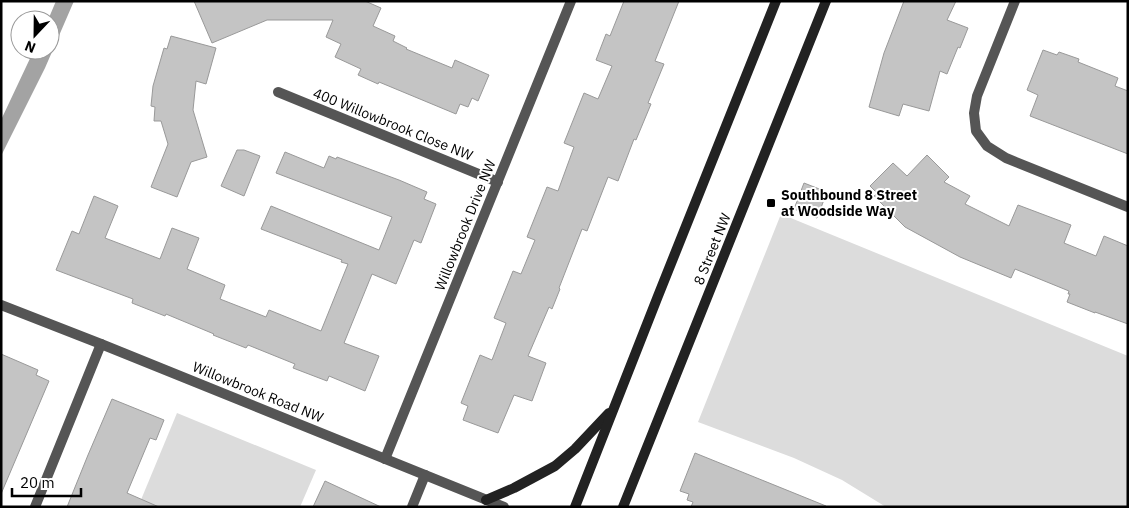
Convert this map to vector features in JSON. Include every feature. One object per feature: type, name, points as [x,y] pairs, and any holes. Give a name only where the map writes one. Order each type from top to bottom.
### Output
[{"type":"main road","points":[[575,507],[776,1]]},
{"type":"main road","name":"8 Street NW","points":[[623,507],[826,1]]},
{"type":"main road","points":[[486,500],[514,488],[555,466],[575,449],[614,409]]},
{"type":"street","name":"Willowbrook Drive NW","points":[[385,459],[571,1]]},
{"type":"street","points":[[1015,1],[977,96],[974,113],[976,131],[987,146],[1006,158],[1128,207]]},
{"type":"street","name":"400 Willowbrook Close NW","points":[[278,92],[498,182]]},
{"type":"street","name":"Willowbrook Road NW","points":[[1,305],[504,507]]},
{"type":"street","points":[[35,507],[101,344]]},
{"type":"street","points":[[412,507],[425,475]]},
{"type":"shaded area","points":[[56,1],[74,1],[60,33],[60,10],[52,10]]},
{"type":"shaded area","points":[[29,60],[48,60],[1,156],[1,120]]},
{"type":"shaded area","points":[[781,214],[1128,356],[1128,507],[886,507],[842,480],[794,458],[698,422]]},
{"type":"shaded area","points":[[177,413],[316,470],[300,507],[138,507]]},
{"type":"building","points":[[194,1],[365,1],[381,8],[373,26],[395,36],[393,41],[406,49],[452,68],[455,60],[489,75],[478,101],[472,98],[468,107],[460,104],[456,114],[358,75],[361,69],[335,57],[341,44],[326,37],[333,20],[267,20],[212,43]]},
{"type":"building","points":[[624,1],[679,1],[655,61],[664,64],[648,103],[651,104],[636,140],[634,139],[618,181],[608,177],[587,231],[582,229],[552,309],[549,307],[528,356],[546,363],[532,401],[514,395],[498,433],[463,420],[468,406],[461,403],[480,355],[492,360],[506,323],[494,318],[513,271],[521,274],[535,240],[527,237],[547,187],[558,191],[574,147],[564,143],[584,93],[598,99],[612,66],[596,60],[606,34],[610,36]]},
{"type":"building","points":[[904,1],[956,1],[947,20],[968,28],[947,74],[940,71],[929,111],[903,104],[899,116],[869,107],[884,53]]},
{"type":"building","points":[[171,36],[216,48],[206,84],[196,81],[193,110],[207,157],[191,162],[177,197],[151,187],[168,144],[161,121],[154,121],[155,107],[151,106],[153,86],[164,48],[167,49]]},
{"type":"building","points":[[1043,50],[1057,55],[1059,52],[1079,59],[1078,62],[1118,78],[1115,86],[1128,91],[1128,154],[1030,116],[1038,95],[1027,90]]},
{"type":"building","points":[[237,150],[244,150],[260,156],[244,196],[221,186]]},
{"type":"building","points":[[285,152],[324,168],[329,156],[336,159],[337,157],[427,192],[424,199],[436,204],[421,243],[414,240],[396,284],[372,274],[344,343],[379,356],[365,391],[329,376],[327,381],[293,368],[295,364],[248,345],[246,348],[166,314],[165,316],[132,303],[133,299],[56,270],[72,231],[79,234],[94,196],[118,206],[105,238],[160,259],[172,228],[199,238],[187,269],[225,285],[220,299],[266,317],[269,310],[321,331],[348,264],[261,229],[271,206],[379,250],[392,217],[276,173]]},
{"type":"building","points":[[927,155],[949,177],[944,182],[970,196],[965,204],[1009,226],[1018,205],[1071,225],[1064,243],[1096,256],[1104,236],[1128,246],[1128,324],[1067,302],[1070,294],[1068,294],[1069,291],[1015,269],[1011,278],[960,257],[905,227],[874,196],[877,193],[870,186],[893,163],[907,176]]},
{"type":"building","points":[[804,183],[827,192],[817,218],[794,209]]},
{"type":"building","points":[[1,354],[38,370],[36,375],[49,381],[1,494]]},
{"type":"building","points":[[112,399],[164,420],[156,440],[150,438],[127,493],[159,507],[67,507]]},
{"type":"building","points":[[695,453],[826,507],[691,507],[693,502],[687,500],[689,494],[680,491]]},
{"type":"building","points":[[325,481],[381,507],[313,507]]},
{"type":"place","name":"Southbound 8 Street at Woodside Way","points":[[771,203]]}]
